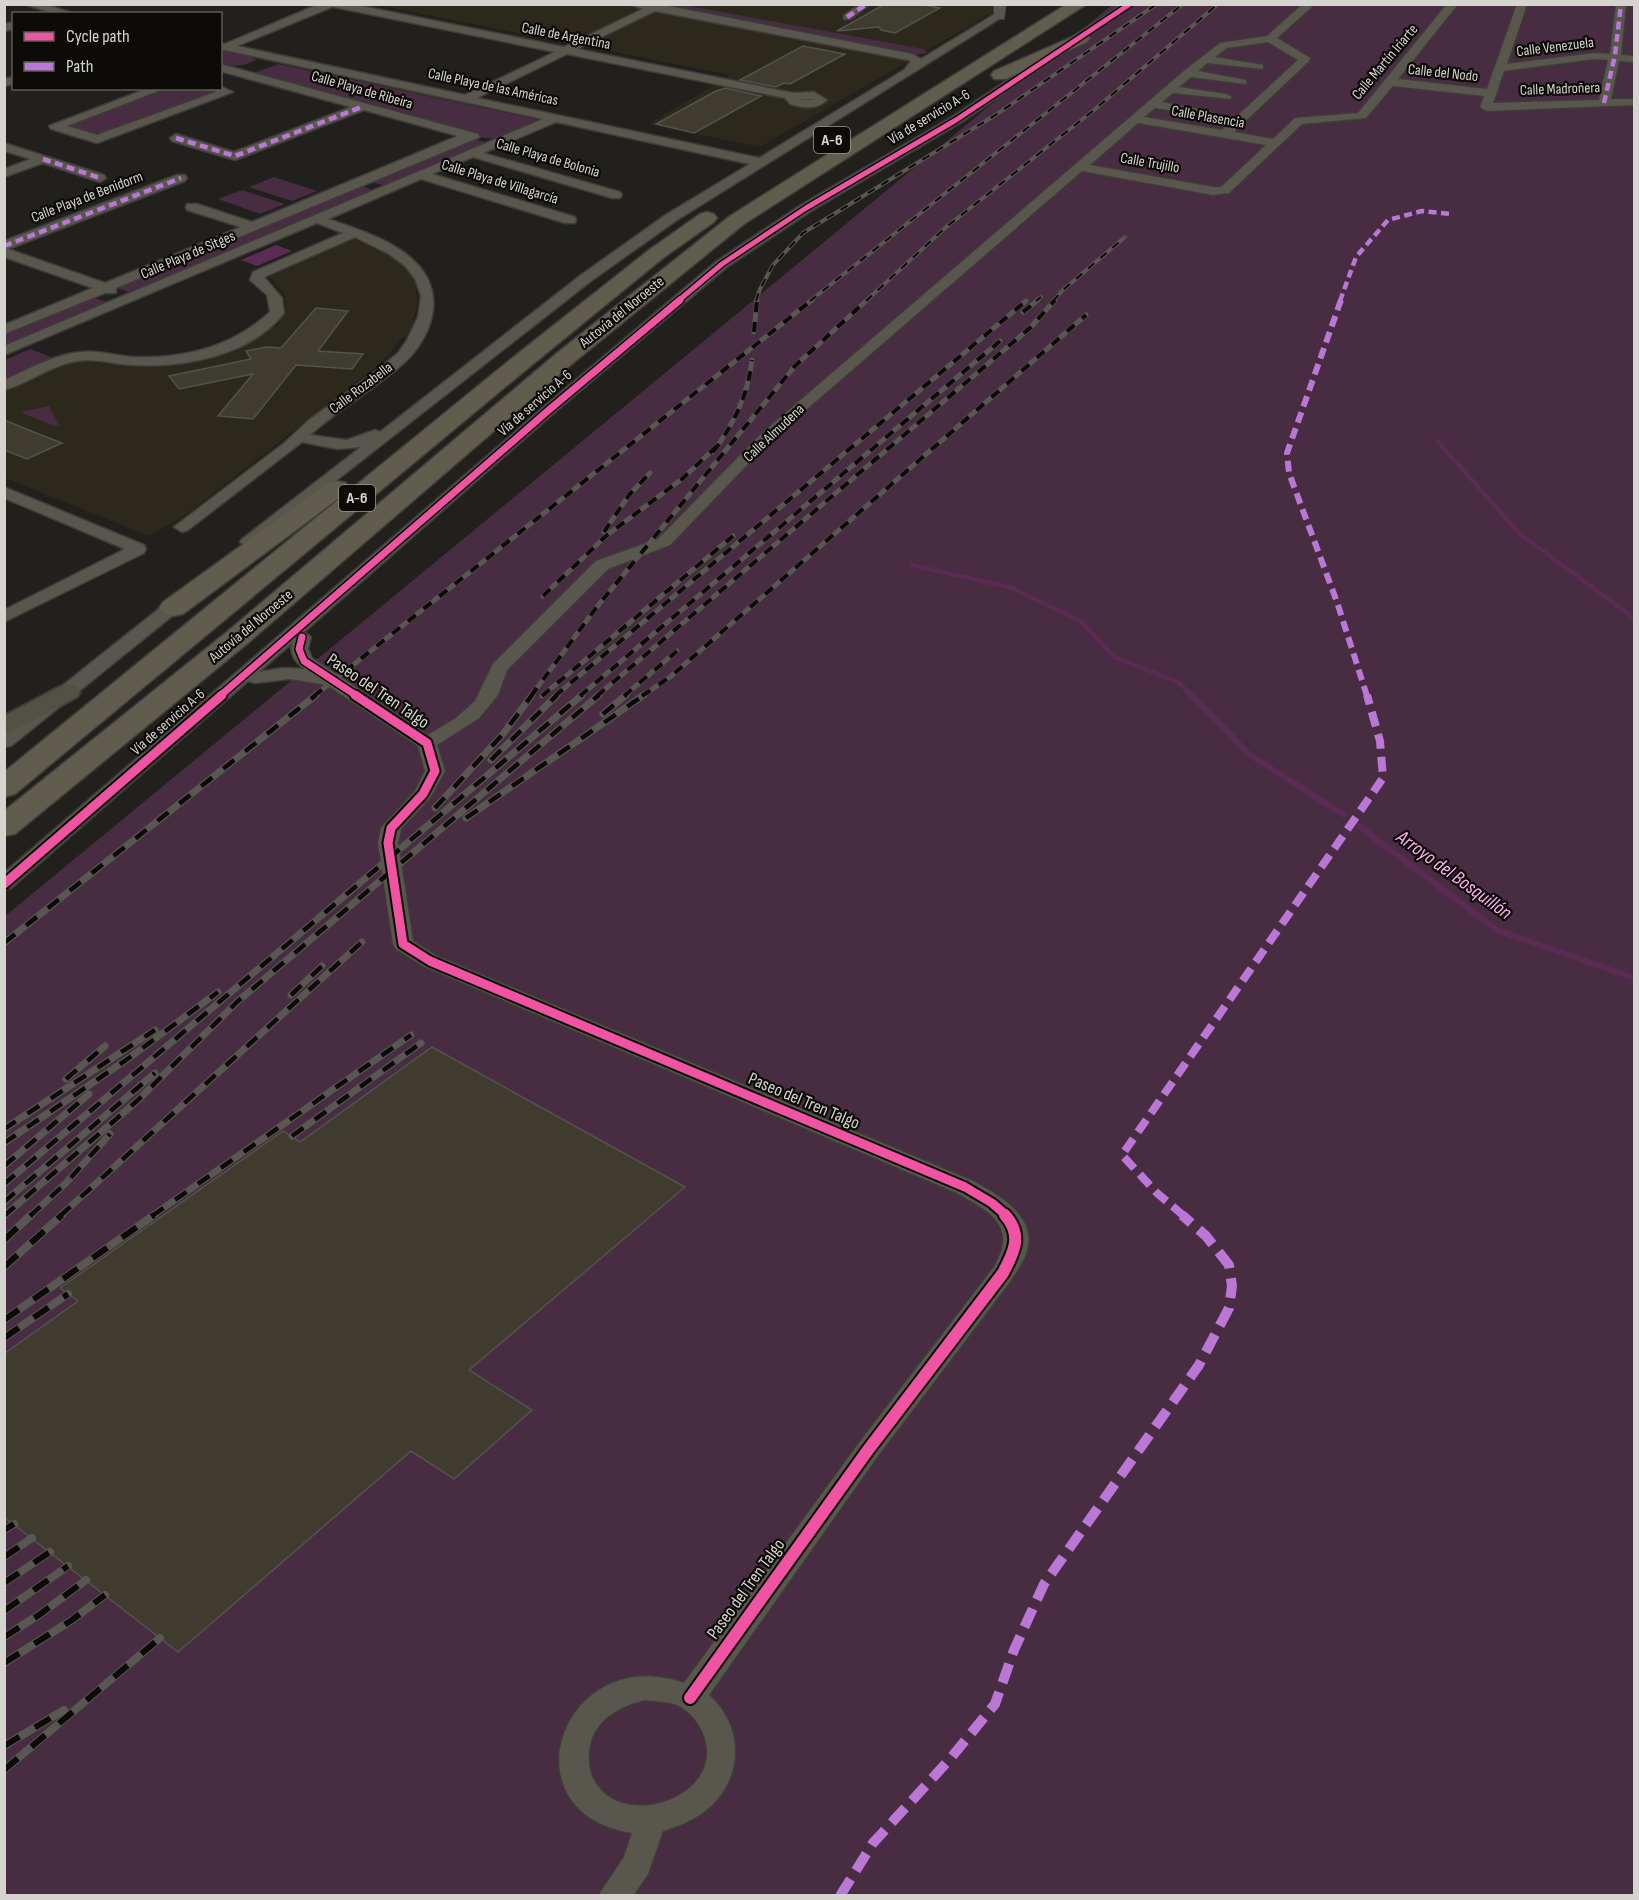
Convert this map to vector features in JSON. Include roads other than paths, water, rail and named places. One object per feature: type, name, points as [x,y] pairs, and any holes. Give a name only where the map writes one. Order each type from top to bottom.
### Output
[{"type":"highway","name":"Autovía del Noroeste","points":[[4,788],[519,364],[656,255],[713,214],[951,68],[1050,4]]},
{"type":"highway","name":"Autovía del Noroeste","points":[[4,827],[238,638],[565,358],[737,220],[1079,4]]},
{"type":"highway","points":[[565,358],[612,333],[693,266],[750,225],[954,96],[1081,38]]},
{"type":"highway","points":[[173,608],[357,473],[638,255],[669,233],[713,214]]},
{"type":"highway","points":[[4,848],[112,759],[159,702]]},
{"type":"main road","points":[[4,726],[68,692]]},
{"type":"street","points":[[29,4],[53,12]]},
{"type":"street","points":[[223,47],[332,4]]},
{"type":"street","name":"Calle de Argentina","points":[[332,4],[793,96]]},
{"type":"street","points":[[634,4],[657,6],[912,57],[917,61],[906,74]]},
{"type":"street","points":[[693,4],[923,47],[943,46],[970,35]]},
{"type":"street","points":[[847,17],[867,4]]},
{"type":"street","name":"Vía de servicio A-6","points":[[4,884],[550,409],[722,264],[771,229],[956,120],[1130,4]]},
{"type":"street","points":[[1225,134],[1304,58],[1270,39],[1310,4]]},
{"type":"street","name":"Calle Martín Iriarte","points":[[1213,191],[1230,188],[1299,121],[1362,116],[1453,4]]},
{"type":"street","points":[[1604,103],[1614,57],[1621,4]]},
{"type":"street","points":[[1491,93],[1520,5]]},
{"type":"street","points":[[468,99],[657,6]]},
{"type":"street","points":[[241,548],[586,278],[686,208],[970,35],[1000,10]]},
{"type":"street","points":[[855,46],[870,43],[868,37]]},
{"type":"street","name":"Calle Almudena","points":[[427,743],[466,721],[494,689],[499,668],[602,565],[654,548],[664,542],[765,438],[1219,47],[1270,39]]},
{"type":"street","points":[[877,50],[877,44],[891,41]]},
{"type":"street","points":[[1242,42],[1293,51]]},
{"type":"street","name":"Calle Playa de las Américas","points":[[223,47],[759,162]]},
{"type":"street","name":"Calle Venezuela","points":[[1499,68],[1594,56],[1635,59]]},
{"type":"street","points":[[222,77],[275,58]]},
{"type":"street","points":[[1205,59],[1259,67]]},
{"type":"street","name":"Calle Playa de Ribeira","points":[[222,68],[495,143]]},
{"type":"street","points":[[1188,73],[1242,82]]},
{"type":"street","name":"Calle del Nodo","points":[[1391,82],[1491,93]]},
{"type":"street","points":[[1170,89],[1226,98]]},
{"type":"street","points":[[155,90],[55,126],[97,139],[227,92],[222,90]]},
{"type":"street","name":"Calle Madroñera","points":[[1491,93],[1486,107],[1635,102]]},
{"type":"street","points":[[1153,104],[1208,114]]},
{"type":"street","points":[[176,138],[235,156],[364,106]]},
{"type":"street","name":"Calle Playa de Sitges","points":[[4,351],[555,118]]},
{"type":"street","name":"Calle Plasencia","points":[[1134,119],[1276,143]]},
{"type":"street","name":"Calle Playa de Sitges","points":[[4,330],[469,136]]},
{"type":"street","points":[[4,147],[100,178]]},
{"type":"street","name":"Calle Playa de Bolonia","points":[[471,153],[616,195]]},
{"type":"street","points":[[4,173],[43,159]]},
{"type":"street","name":"Calle Trujillo","points":[[1081,167],[1213,191]]},
{"type":"street","name":"Calle Playa de Villagarcía","points":[[421,175],[570,220]]},
{"type":"street","name":"Calle Playa de Benidorm","points":[[4,246],[181,178]]},
{"type":"street","points":[[358,182],[385,190]]},
{"type":"street","points":[[192,207],[252,226]]},
{"type":"street","name":"Calle Rozabella","points":[[182,527],[401,358],[420,330],[428,305],[423,277],[401,255],[381,243],[316,219]]},
{"type":"street","points":[[4,386],[67,358],[84,355],[135,361],[167,360],[222,348],[244,339],[264,327],[277,313],[278,300],[271,290],[257,280],[258,275],[356,232]]},
{"type":"street","points":[[4,252],[99,291]]},
{"type":"street","points":[[4,261],[126,300]]},
{"type":"street","points":[[293,442],[350,444],[370,438],[465,373]]},
{"type":"street","points":[[4,742],[173,608],[331,469],[327,459],[293,442]]},
{"type":"street","points":[[4,492],[138,549],[4,617]]},
{"type":"street","points":[[4,893],[32,874],[302,637],[367,569]]},
{"type":"street","name":"Paseo del Tren Talgo","points":[[302,637],[299,649],[304,661],[338,686],[427,743],[435,771],[423,794],[391,828],[388,843],[403,944],[430,961],[965,1187],[995,1203],[1013,1226],[1016,1249],[1003,1273],[868,1450],[690,1698]]},
{"type":"street","name":"Paseo del Tren Talgo","points":[[255,678],[283,672],[306,674],[338,686]]},
{"type":"street","points":[[645,1689],[668,1690],[690,1698],[707,1711],[718,1728],[723,1748],[720,1768],[711,1788],[695,1804],[674,1815],[651,1821],[627,1819],[605,1811],[588,1798],[576,1780],[571,1760],[574,1739],[584,1720],[601,1705],[622,1693],[645,1689]]},
{"type":"street","points":[[614,1896],[637,1864],[651,1821]]},
{"type":"waterway","points":[[1438,442],[1520,534],[1634,618]]},
{"type":"waterway","name":"Arroyo del Bosquillón","points":[[912,565],[1012,588],[1082,622],[1114,657],[1178,682],[1191,695]]},
{"type":"waterway","name":"Arroyo del Bosquillón","points":[[1191,695],[1250,755],[1344,815]]},
{"type":"waterway","name":"Arroyo del Bosquillón","points":[[1360,827],[1497,930],[1634,978]]},
{"type":"railway","points":[[756,301],[773,265],[803,233],[997,114],[1157,4]]},
{"type":"railway","points":[[810,301],[1183,4]]},
{"type":"railway","points":[[866,301],[945,228],[1094,110],[1218,4]]},
{"type":"railway","points":[[1053,301],[1125,237]]},
{"type":"railway","points":[[1036,301],[1041,297]]},
{"type":"railway","points":[[754,332],[757,300]]},
{"type":"railway","points":[[314,696],[812,300]]},
{"type":"railway","points":[[531,696],[596,608],[795,366],[867,300]]},
{"type":"railway","points":[[1023,312],[1038,300]]},
{"type":"railway","points":[[597,696],[1030,328],[1055,300]]},
{"type":"railway","points":[[555,696],[1026,301]]},
{"type":"railway","points":[[642,696],[670,677],[1086,315]]},
{"type":"railway","points":[[580,696],[1000,341]]},
{"type":"railway","points":[[717,446],[739,409],[752,360]]},
{"type":"railway","points":[[543,596],[607,535],[682,479],[717,446]]},
{"type":"railway","points":[[713,452],[717,446]]},
{"type":"railway","points":[[604,532],[629,495],[650,473]]},
{"type":"railway","points":[[542,696],[733,536]]},
{"type":"railway","points":[[624,696],[677,651]]},
{"type":"railway","points":[[4,943],[316,695]]},
{"type":"railway","points":[[435,808],[503,734],[532,695]]},
{"type":"railway","points":[[491,760],[557,695]]},
{"type":"railway","points":[[4,1184],[582,695]]},
{"type":"railway","points":[[4,1216],[137,1101],[237,1002],[599,695]]},
{"type":"railway","points":[[603,714],[626,695]]},
{"type":"railway","points":[[466,818],[644,695]]},
{"type":"railway","points":[[60,1216],[362,942]]},
{"type":"railway","points":[[291,995],[322,966]]},
{"type":"railway","points":[[4,1143],[129,1058],[218,992]]},
{"type":"railway","points":[[4,1129],[155,1030]]},
{"type":"railway","points":[[152,1216],[411,1035]]},
{"type":"railway","points":[[292,1136],[421,1043]]},
{"type":"railway","points":[[66,1079],[105,1046]]},
{"type":"railway","points":[[4,1202],[155,1073]]},
{"type":"railway","points":[[4,1166],[89,1094]]},
{"type":"railway","points":[[30,1216],[66,1183],[110,1134]]},
{"type":"railway","points":[[4,1240],[31,1215]]},
{"type":"railway","points":[[4,1267],[62,1215]]},
{"type":"railway","points":[[4,1320],[154,1215]]},
{"type":"railway","points":[[4,1338],[68,1294]]},
{"type":"railway","points":[[4,1530],[14,1524]]},
{"type":"railway","points":[[4,1557],[32,1538]]},
{"type":"railway","points":[[4,1583],[50,1552]]},
{"type":"railway","points":[[4,1611],[68,1566]]},
{"type":"railway","points":[[4,1637],[39,1615],[86,1580]]},
{"type":"railway","points":[[4,1663],[72,1620],[105,1595]]},
{"type":"railway","points":[[4,1770],[160,1638]]},
{"type":"railway","points":[[4,1746],[64,1710]]}]
